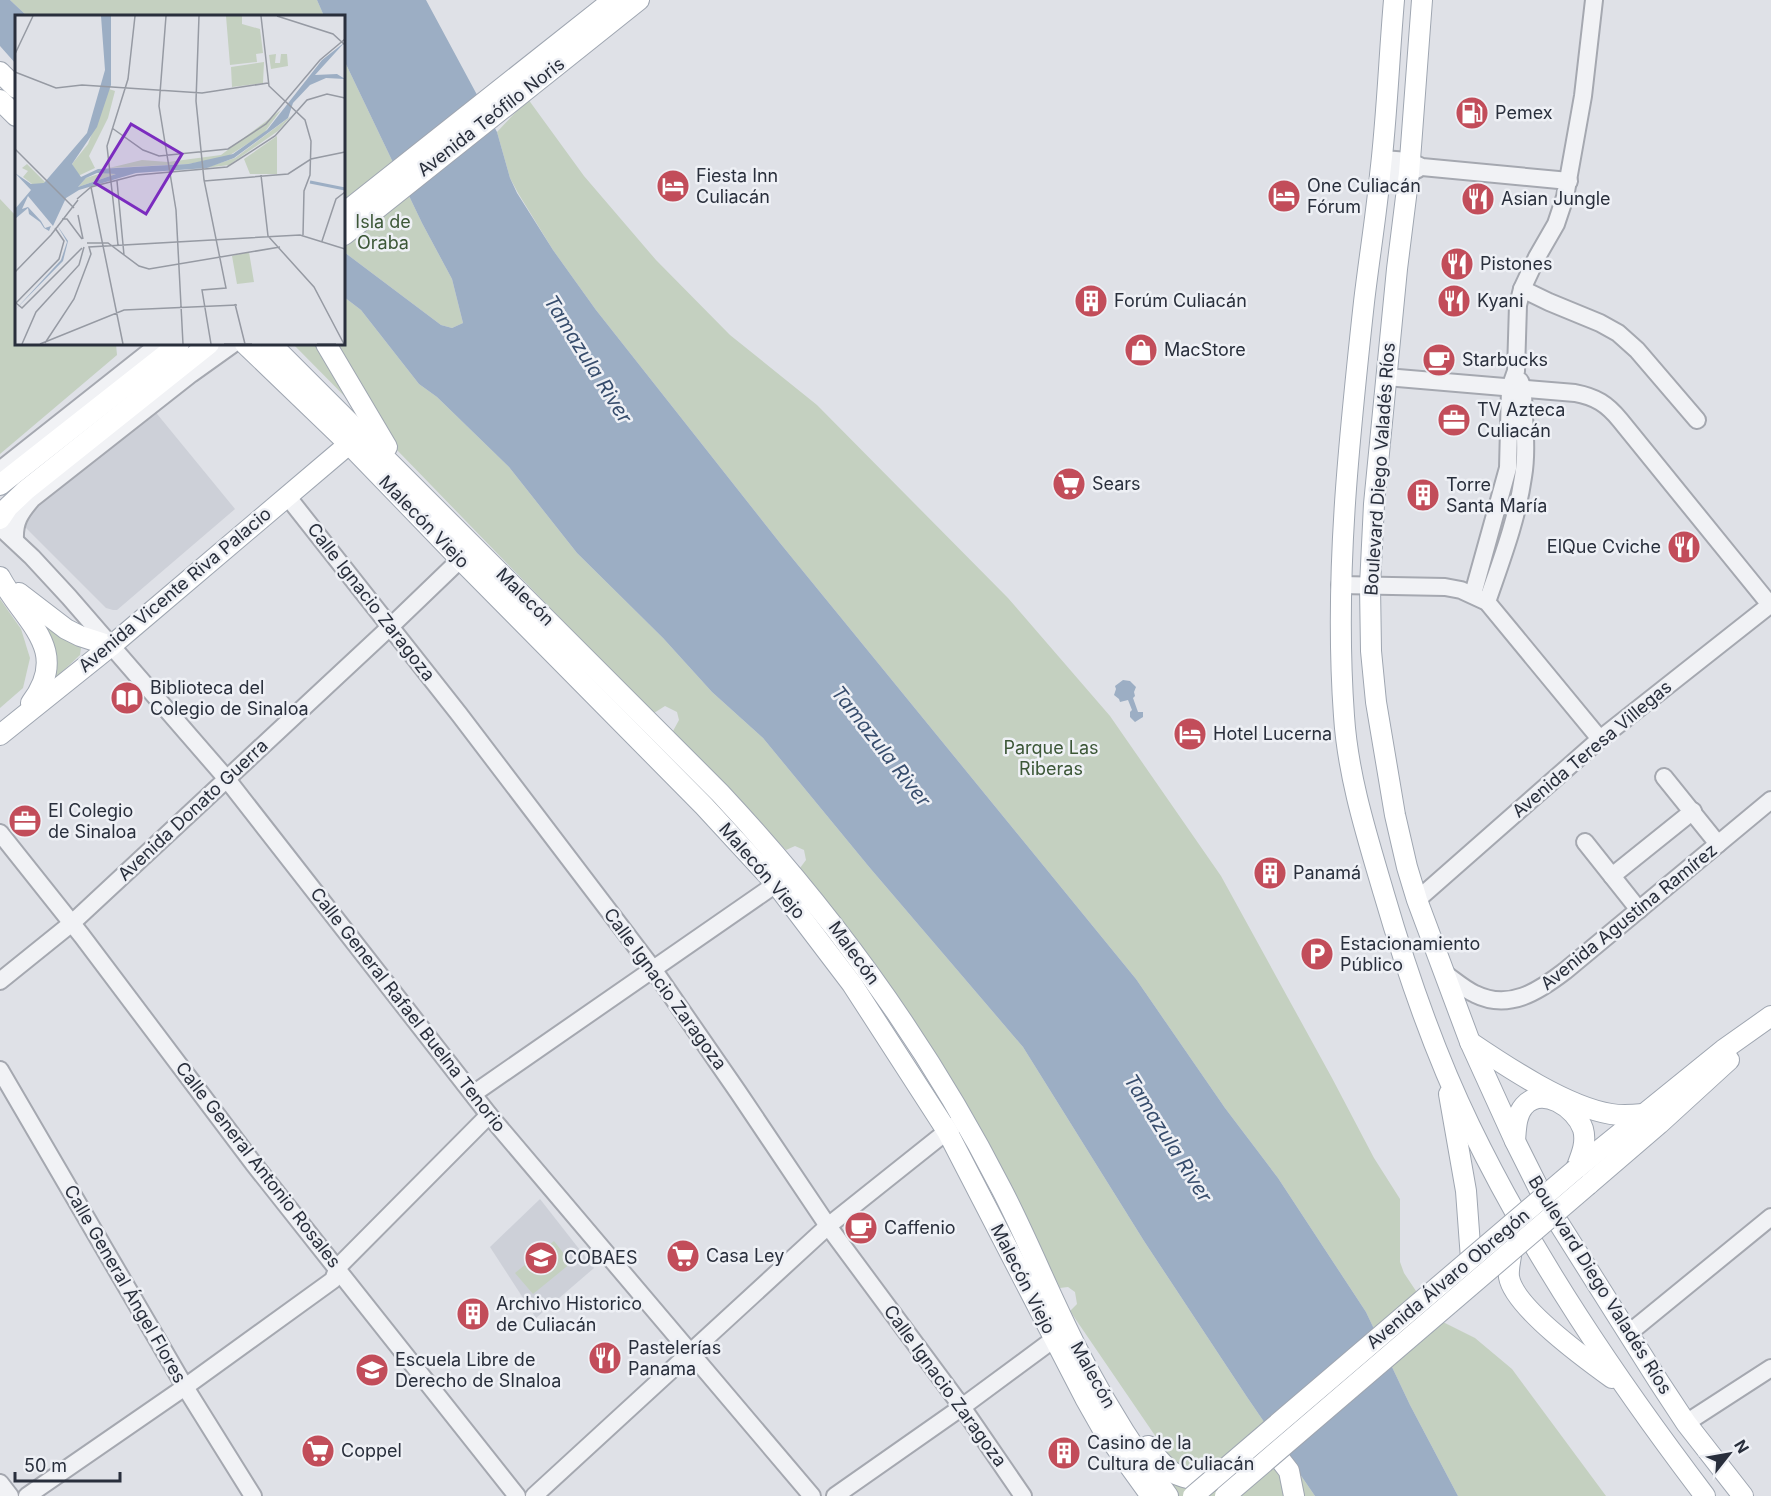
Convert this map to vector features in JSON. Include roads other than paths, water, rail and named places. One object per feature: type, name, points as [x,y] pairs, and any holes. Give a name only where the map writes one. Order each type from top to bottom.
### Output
[{"type":"main road","name":"Avenida Teófilo Noris","points":[[345,212],[613,0]]},
{"type":"main road","name":"Avenida Teófilo Noris","points":[[345,234],[639,0]]},
{"type":"main road","name":"Boulevard Diego Valadés Ríos","points":[[1394,0],[1381,167],[1357,374],[1340,585],[1344,719],[1354,787],[1391,918],[1445,1071],[1469,1125],[1510,1203],[1570,1304],[1628,1390],[1705,1496]]},
{"type":"main road","name":"Boulevard Diego Valadés Ríos","points":[[1422,0],[1413,167],[1397,269],[1374,504],[1370,586],[1371,651],[1380,734],[1395,815],[1417,900],[1470,1042],[1546,1203],[1686,1423],[1743,1496]]},
{"type":"main road","points":[[0,72],[15,87]]},
{"type":"main road","points":[[0,100],[15,115]]},
{"type":"main road","points":[[0,485],[178,345]]},
{"type":"main road","points":[[0,519],[8,507],[26,490],[208,345]]},
{"type":"main road","name":"Malecón Viejo","points":[[246,345],[466,553],[776,884],[852,984],[947,1131],[1102,1428],[1151,1496]]},
{"type":"main road","name":"Malecón","points":[[272,345],[407,480],[466,553],[682,754],[773,850],[835,927],[877,985],[963,1119],[1002,1190],[1073,1340],[1102,1393],[1168,1496]]},
{"type":"main road","points":[[327,345],[372,425],[407,480]]},
{"type":"main road","name":"Avenida Vicente Riva Palacio","points":[[5,731],[111,645],[349,444]]},
{"type":"main road","points":[[1,579],[66,629],[80,636],[111,645]]},
{"type":"main road","points":[[1,579],[33,624],[46,648],[46,674],[41,688],[27,709],[5,731]]},
{"type":"main road","name":"Avenida Álvaro Obregón","points":[[1225,1496],[1512,1249],[1644,1114],[1723,1050],[1767,1019]]},
{"type":"main road","name":"Avenida Álvaro Obregón","points":[[1193,1496],[1471,1259],[1582,1177],[1722,1066],[1767,1019]]},
{"type":"main road","points":[[1470,1042],[1509,1068],[1592,1109],[1620,1115],[1644,1114]]},
{"type":"main road","points":[[1445,1071],[1466,1191],[1471,1259]]},
{"type":"main road","points":[[1515,1141],[1520,1111],[1528,1102],[1541,1098],[1561,1103],[1577,1118],[1583,1129],[1582,1177]]},
{"type":"main road","points":[[1512,1249],[1509,1278],[1520,1298],[1561,1340],[1628,1390]]},
{"type":"main road","points":[[1102,1393],[1173,1474],[1210,1482]]},
{"type":"main road","points":[[1275,1453],[1289,1471],[1294,1496]]},
{"type":"street","points":[[1480,598],[1508,468],[1517,388],[1517,320],[1522,289],[1556,224],[1569,181],[1583,96],[1594,0]]},
{"type":"street","points":[[1381,167],[1413,167],[1569,181]]},
{"type":"street","points":[[1522,289],[1600,322],[1618,333],[1637,350],[1697,420]]},
{"type":"street","points":[[0,470],[158,345]]},
{"type":"street","points":[[15,540],[14,527],[18,516],[32,499],[131,420],[232,345]]},
{"type":"street","points":[[1386,377],[1588,395],[1608,406],[1771,605]]},
{"type":"street","name":"Calle Ignacio Zaragoza","points":[[287,496],[653,969],[828,1226],[962,1407],[1023,1496]]},
{"type":"street","name":"Calle General Rafael Buelna Tenorio","points":[[0,526],[69,597],[226,778],[489,1115],[812,1496]]},
{"type":"street","name":"Avenida Donato Guerra","points":[[0,981],[72,923],[390,627],[466,553]]},
{"type":"street","points":[[1340,585],[1445,587],[1480,598],[1600,739]]},
{"type":"street","name":"Avenida Teresa Villegas","points":[[1417,900],[1600,739],[1771,605]]},
{"type":"street","points":[[1664,777],[1718,844]]},
{"type":"street","name":"Avenida Agustina Ramírez","points":[[1444,973],[1476,995],[1486,998],[1508,1000],[1539,990],[1771,800]]},
{"type":"street","points":[[1612,876],[1693,811]]},
{"type":"street","name":"Calle General Antonio Rosales","points":[[0,833],[72,923],[253,1163],[338,1267],[517,1496]]},
{"type":"street","points":[[1585,842],[1639,910]]},
{"type":"street","points":[[473,1094],[776,884]]},
{"type":"street","name":"Calle General Ángel Flores","points":[[0,1071],[185,1387],[253,1496]]},
{"type":"street","points":[[27,1496],[185,1387],[333,1280],[338,1267],[489,1115]]},
{"type":"street","points":[[534,1496],[828,1226],[963,1119]]},
{"type":"street","points":[[1629,1333],[1771,1217]]},
{"type":"street","points":[[835,1496],[1054,1339]]},
{"type":"street","points":[[1686,1423],[1771,1368]]},
{"type":"street","points":[[0,1483],[10,1496]]},
{"type":"water","points":[[0,0],[10,0],[26,15],[15,15],[15,63],[0,46]]},
{"type":"water","name":"Tamazula River","points":[[317,0],[426,0],[497,132],[510,178],[517,193],[553,250],[596,310],[780,543],[1136,979],[1225,1108],[1278,1178],[1366,1312],[1410,1405],[1458,1496],[1315,1496],[1144,1241],[1023,1047],[870,868],[763,738],[712,692],[663,638],[577,553],[509,467],[437,397],[419,384],[361,310],[345,298],[345,253],[441,325],[452,328],[463,323],[452,279],[422,223],[345,62],[345,15],[324,15]]},
{"type":"water","points":[[1123,680],[1130,681],[1136,687],[1133,698],[1138,712],[1143,712],[1143,717],[1135,722],[1130,717],[1132,710],[1128,700],[1120,702],[1114,695],[1115,686]]},
{"type":"place","name":"Pemex","points":[[1472,113]]},
{"type":"place","name":"Fiesta Inn Culiacán","points":[[673,186]]},
{"type":"place","name":"One Culiacán Fórum","points":[[1284,196]]},
{"type":"place","name":"Asian Jungle","points":[[1478,199]]},
{"type":"place","name":"Pistones","points":[[1457,264]]},
{"type":"place","name":"Forúm Culiacán","points":[[1091,301]]},
{"type":"place","name":"Kyani","points":[[1454,301]]},
{"type":"place","name":"MacStore","points":[[1141,350]]},
{"type":"place","name":"Starbucks","points":[[1439,360]]},
{"type":"place","name":"TV Azteca Culiacán","points":[[1454,420]]},
{"type":"place","name":"Sears","points":[[1069,484]]},
{"type":"place","name":"Torre Santa María","points":[[1423,495]]},
{"type":"place","name":"ElQue Cviche","points":[[1684,547]]},
{"type":"place","name":"Biblioteca del Colegio de Sinaloa","points":[[127,698]]},
{"type":"place","name":"Hotel Lucerna","points":[[1190,734]]},
{"type":"place","name":"El Colegio de Sinaloa","points":[[25,821]]},
{"type":"place","name":"Panamá","points":[[1270,873]]},
{"type":"place","name":"Estacionamiento Público","points":[[1317,954]]},
{"type":"place","name":"Caffenio","points":[[861,1228]]},
{"type":"place","name":"Casa Ley","points":[[683,1256]]},
{"type":"place","name":"COBAES","points":[[541,1258]]},
{"type":"place","name":"Archivo Historico de Culiacán","points":[[473,1314]]},
{"type":"place","name":"Pastelerías Panama","points":[[605,1358]]},
{"type":"place","name":"Escuela Libre de Derecho de SInaloa","points":[[372,1370]]},
{"type":"place","name":"Coppel","points":[[318,1451]]},
{"type":"place","name":"Casino de la Cultura de Culiacán","points":[[1064,1453]]},
{"type":"park label","name":"Isla de Oraba","points":[[383,232]]},
{"type":"park label","name":"Parque Las Riberas","points":[[1051,758]]}]
